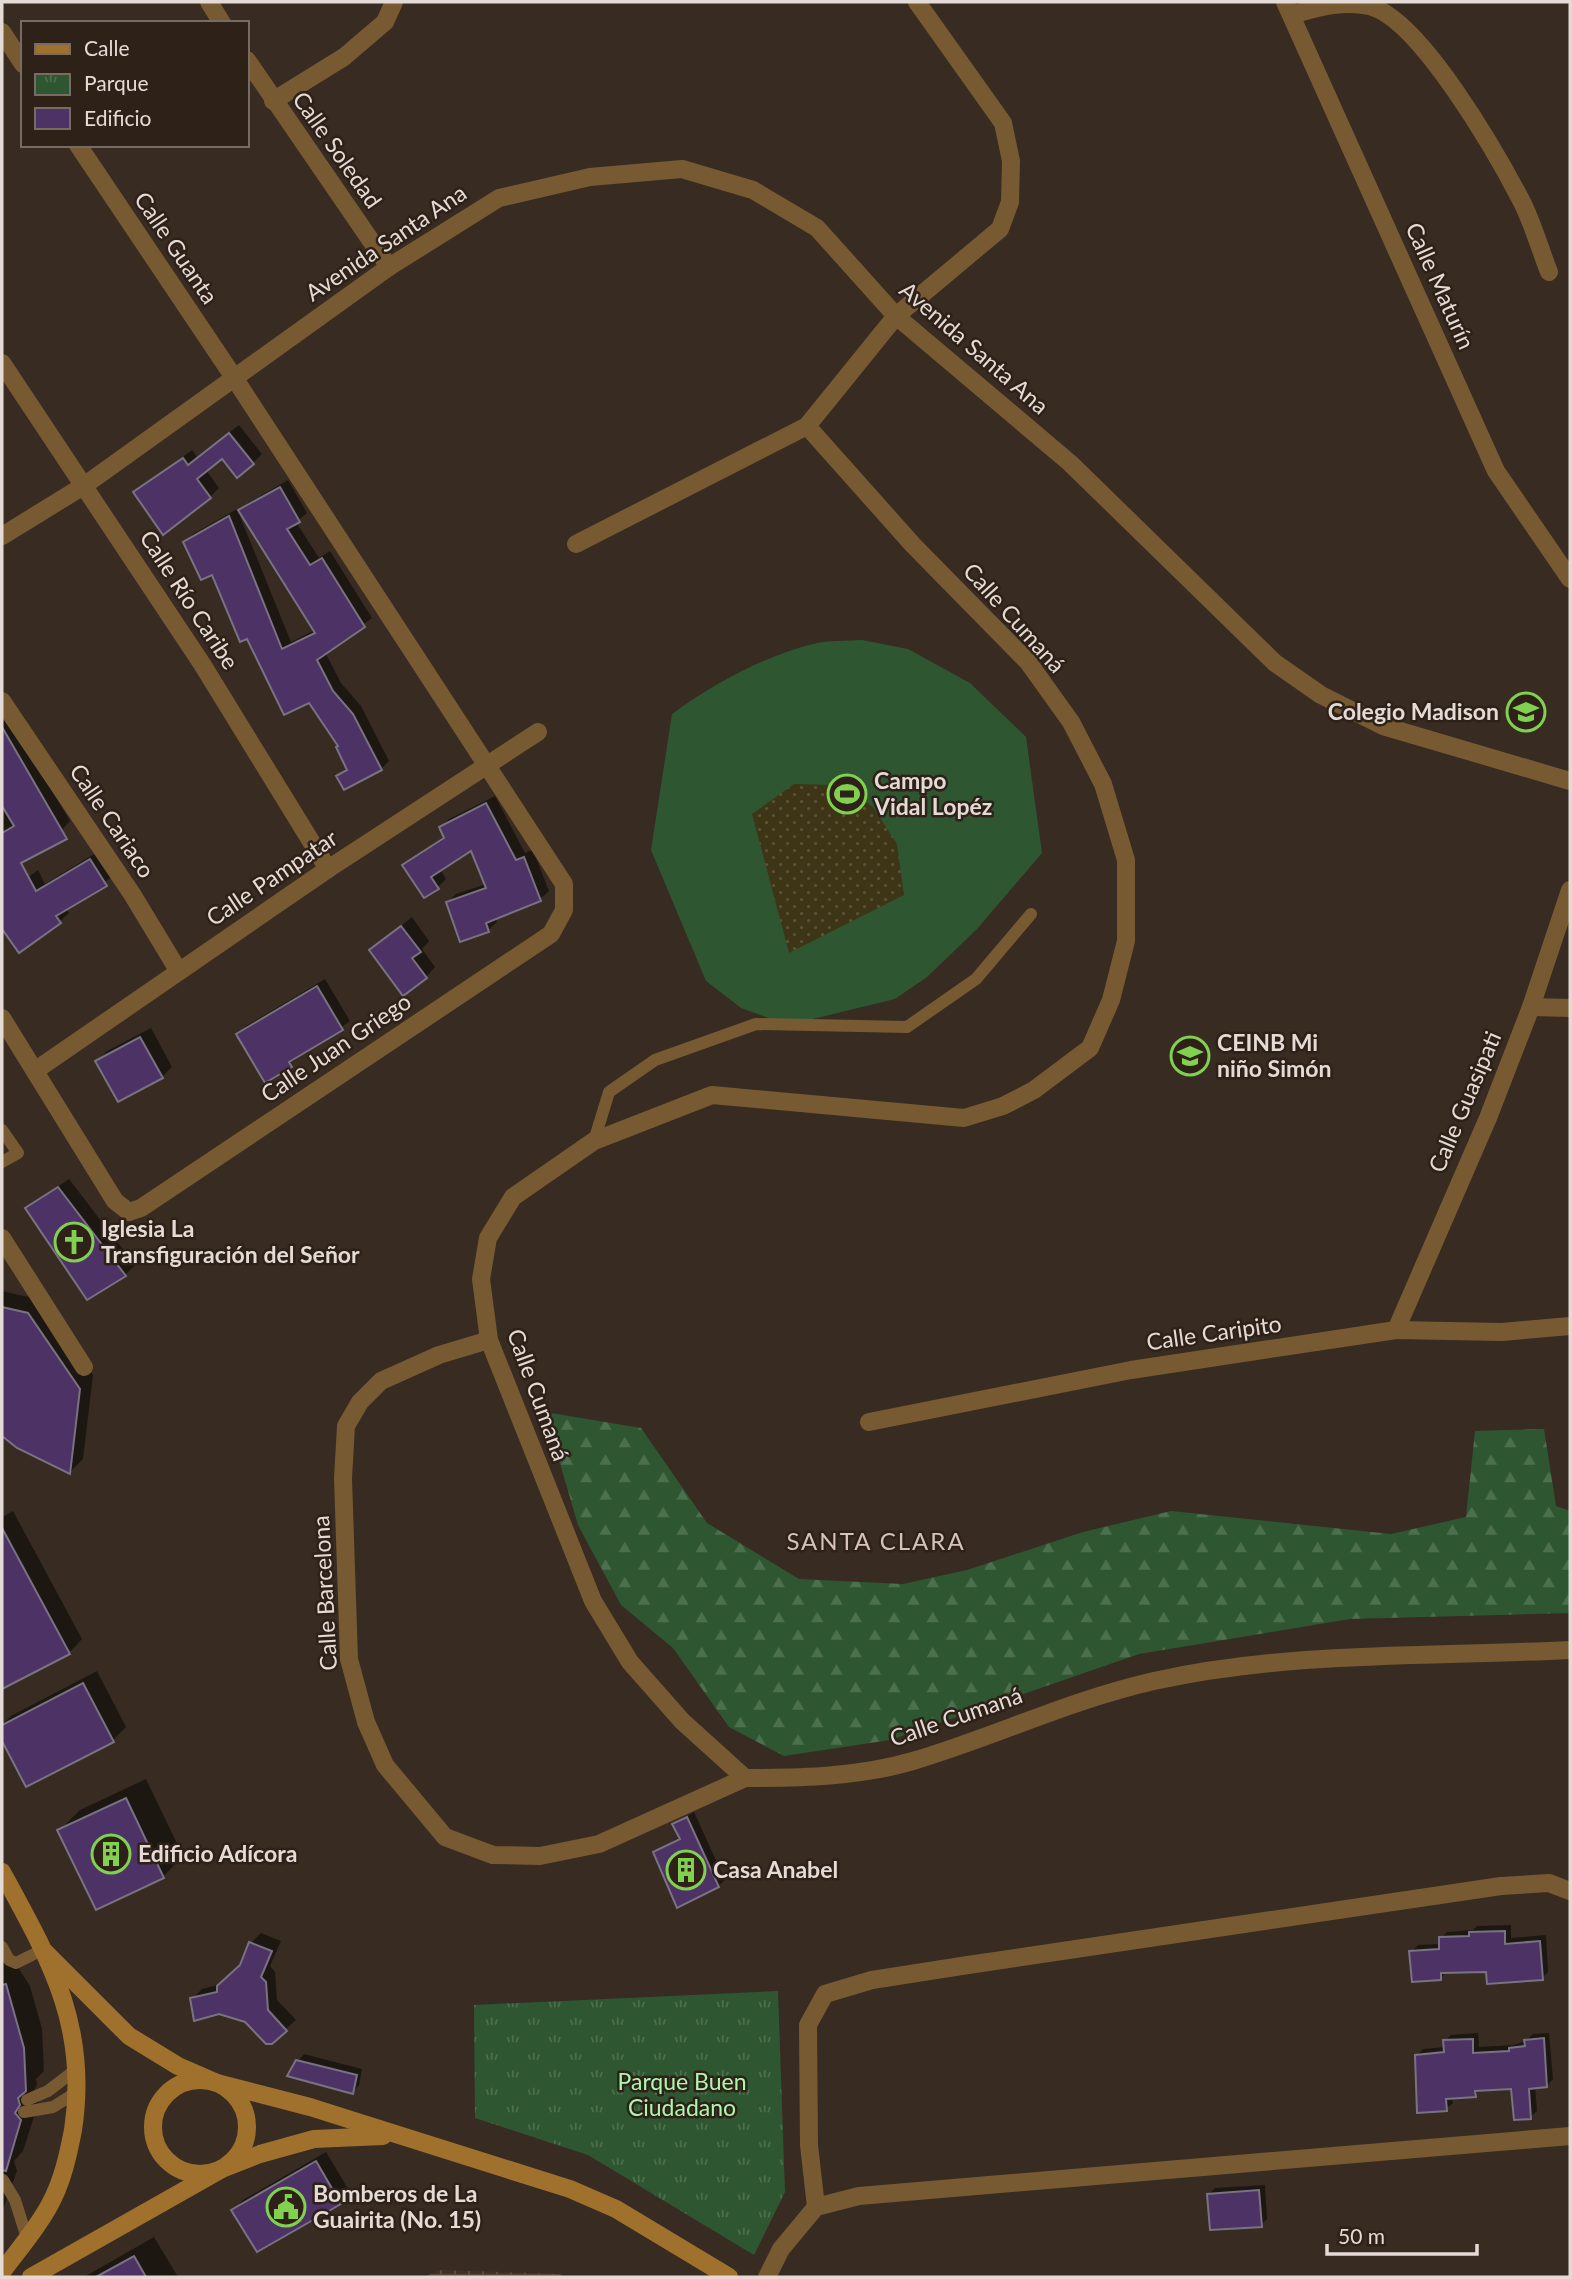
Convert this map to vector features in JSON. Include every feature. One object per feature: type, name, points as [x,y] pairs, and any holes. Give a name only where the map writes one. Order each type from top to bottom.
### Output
[{"type":"street","points":[[209,2],[221,21]]},
{"type":"street","points":[[273,101],[344,57],[385,22],[394,2]]},
{"type":"street","points":[[576,544],[807,426],[895,316],[1000,229],[1010,202],[1012,161],[1003,123],[917,2]]},
{"type":"street","points":[[1287,8],[1347,2],[1373,6],[1405,29],[1428,54],[1478,127],[1523,204],[1549,272]]},
{"type":"street","name":"Calle Maturín","points":[[1287,8],[1496,471],[1570,579]]},
{"type":"street","points":[[2,32],[21,61]]},
{"type":"street","name":"Calle Soledad","points":[[248,62],[389,267]]},
{"type":"street","name":"Calle Guanta","points":[[79,147],[235,379],[487,767]]},
{"type":"street","name":"Avenida Santa Ana","points":[[2,536],[85,485],[389,267],[499,198],[590,177],[682,169],[753,190],[817,229],[895,316],[1070,463],[1275,663],[1321,695],[1383,726],[1570,781]]},
{"type":"street","name":"Calle Río Caribe","points":[[2,363],[202,664],[328,869]]},
{"type":"street","name":"Calle Cumaná","points":[[807,426],[913,545],[1028,662],[1072,722],[1103,784],[1126,860],[1126,941],[1111,1000],[1090,1048],[1034,1090],[1003,1106],[964,1118],[712,1095],[594,1141],[513,1197],[488,1238],[481,1279],[489,1340],[593,1601],[630,1662],[682,1721],[745,1778],[826,1778],[912,1761],[1053,1710],[1154,1681],[1269,1663],[1570,1650]]},
{"type":"street","name":"Calle Cariaco","points":[[2,701],[132,894],[178,970]]},
{"type":"street","name":"Calle Pampatar","points":[[36,1070],[328,869],[538,732]]},
{"type":"street","name":"Calle Juan Griego","points":[[36,1070],[115,1201],[129,1212],[141,1208],[551,934],[564,911],[564,884],[487,767]]},
{"type":"street","name":"Calle Guasipati","points":[[1396,1329],[1488,1118],[1531,1007],[1570,890]]},
{"type":"street","points":[[1531,1007],[1570,1008]]},
{"type":"street","points":[[2,1018],[36,1070]]},
{"type":"street","points":[[2,1238],[84,1367]]},
{"type":"street","name":"Calle Caripito","points":[[869,1422],[1131,1370],[1396,1329],[1502,1332],[1570,1326]]},
{"type":"street","name":"Calle Barcelona","points":[[489,1340],[439,1355],[381,1381],[359,1402],[346,1426],[343,1478],[349,1659],[366,1722],[385,1765],[445,1837],[493,1855],[528,1856],[599,1844],[745,1778]]},
{"type":"street","points":[[2,1872],[44,1950],[68,2015],[78,2068],[72,2134],[58,2187],[27,2238],[2,2272]]},
{"type":"street","points":[[816,2207],[809,2145],[808,2025],[825,1994],[872,1980],[1501,1886],[1549,1883],[1570,1891]]},
{"type":"street","points":[[44,1950],[129,2036],[152,2052],[217,2083],[235,2095],[242,2104],[247,2124],[244,2146],[222,2169],[189,2173],[170,2163],[157,2145],[153,2124],[160,2103],[175,2087],[195,2080],[217,2083],[310,2107],[582,2194],[616,2209],[729,2277]]},
{"type":"street","points":[[31,2277],[222,2169],[260,2154],[314,2139],[401,2135]]},
{"type":"street","points":[[767,2277],[781,2249],[816,2207],[859,2196],[1570,2136]]},
{"type":"lane","points":[[594,1141],[609,1091],[655,1060],[756,1024],[907,1027],[976,979],[1031,914]]},
{"type":"lane","points":[[2,1130],[18,1153],[2,1162]]},
{"type":"lane","points":[[2,1947],[9,1960],[16,1963],[44,1950]]},
{"type":"lane","points":[[77,2092],[53,2107],[25,2106],[78,2068]]},
{"type":"lane","points":[[3,2180],[15,2200],[27,2238]]},
{"type":"shaded area","points":[[439,2270],[560,2274],[563,2277],[424,2277]]},
{"type":"green space","name":"Campo Vidal Lopéz","points":[[862,640],[908,649],[970,683],[1026,737],[1042,853],[977,929],[927,977],[895,999],[788,1025],[741,1008],[706,981],[651,850],[672,714],[721,682],[775,656],[819,643]]},
{"type":"green space","points":[[545,1412],[641,1428],[707,1523],[799,1579],[903,1584],[967,1570],[1083,1532],[1171,1511],[1391,1534],[1466,1517],[1475,1431],[1544,1429],[1556,1506],[1570,1511],[1570,1613],[1350,1619],[1139,1654],[890,1740],[784,1756],[729,1727],[673,1648],[621,1605],[578,1525]]},
{"type":"green space","name":"Parque Buen Ciudadano","points":[[778,1991],[785,2192],[754,2255],[588,2155],[475,2118],[474,2005]]},
{"type":"sand","points":[[794,784],[841,785],[873,807],[897,844],[904,895],[789,953],[752,814]]},
{"type":"building","points":[[229,433],[254,464],[237,478],[222,459],[197,479],[211,498],[163,535],[133,492],[183,458],[188,465]]},
{"type":"building","points":[[280,487],[300,522],[287,529],[310,565],[322,558],[365,627],[317,660],[333,691],[353,714],[382,770],[344,790],[336,776],[347,770],[336,747],[338,746],[309,703],[284,715],[247,639],[240,642],[212,575],[201,580],[183,542],[229,516],[282,649],[315,633],[238,510]]},
{"type":"building","points":[[2,727],[67,839],[21,863],[36,891],[90,859],[107,886],[56,916],[61,923],[19,953],[2,929],[2,833],[14,826],[2,806]]},
{"type":"building","points":[[486,803],[516,860],[524,857],[541,901],[486,923],[489,932],[460,942],[446,902],[486,888],[471,851],[431,877],[439,889],[424,898],[402,865],[444,838],[439,827]]},
{"type":"building","points":[[401,926],[421,952],[412,958],[427,978],[403,996],[369,950]]},
{"type":"building","points":[[317,986],[343,1030],[289,1062],[292,1067],[265,1083],[236,1034]]},
{"type":"building","points":[[140,1037],[163,1078],[118,1102],[95,1061]]},
{"type":"building","name":"Iglesia La Transfiguración del Señor","points":[[58,1187],[126,1276],[87,1300],[25,1208]]},
{"type":"building","points":[[2,1307],[28,1313],[80,1389],[70,1474],[17,1448],[2,1436]]},
{"type":"building","points":[[2,1528],[70,1654],[2,1689]]},
{"type":"building","points":[[83,1683],[114,1742],[26,1787],[2,1741],[2,1725]]},
{"type":"building","name":"Edificio Adícora","points":[[126,1798],[164,1878],[96,1910],[57,1830]]},
{"type":"building","name":"Casa Anabel","points":[[687,1817],[719,1887],[677,1908],[653,1852],[680,1839],[672,1824]]},
{"type":"building","points":[[1505,1931],[1505,1944],[1540,1941],[1543,1980],[1487,1984],[1486,1972],[1441,1973],[1441,1980],[1412,1982],[1409,1951],[1439,1949],[1439,1937],[1469,1936],[1469,1932]]},
{"type":"building","points":[[249,1942],[272,1951],[261,1977],[266,1982],[268,2010],[287,2031],[272,2044],[266,2044],[245,2022],[219,2014],[194,2021],[190,1998],[217,1992],[217,1986],[240,1965]]},
{"type":"building","points":[[6,1984],[24,2048],[26,2091],[18,2098],[20,2105],[15,2113],[21,2120],[6,2171],[2,2170],[2,1985]]},
{"type":"building","points":[[1544,2038],[1547,2087],[1529,2089],[1531,2119],[1514,2120],[1511,2089],[1475,2091],[1476,2097],[1446,2099],[1447,2111],[1417,2113],[1415,2055],[1444,2052],[1443,2040],[1473,2039],[1473,2053],[1509,2051],[1509,2048],[1525,2046],[1524,2040]]},
{"type":"building","points":[[296,2060],[357,2075],[353,2094],[287,2076]]},
{"type":"building","name":"Bomberos de La Guairita (No. 15)","points":[[316,2161],[341,2204],[257,2252],[231,2210]]},
{"type":"building","points":[[1259,2190],[1262,2227],[1210,2230],[1207,2194]]},
{"type":"building","points":[[134,2256],[146,2277],[96,2277]]},
{"type":"place","name":"Colegio Madison","points":[[1526,712]]},
{"type":"place","name":"Campo Vidal Lopéz","points":[[847,794]]},
{"type":"place","name":"CEINB Mi niño Simón","points":[[1190,1056]]},
{"type":"place","name":"Iglesia La Transfiguración del Señor","points":[[74,1242]]},
{"type":"place","name":"Edificio Adícora","points":[[111,1854]]},
{"type":"place","name":"Casa Anabel","points":[[686,1870]]},
{"type":"place","name":"Bomberos de La Guairita (No. 15)","points":[[286,2207]]},
{"type":"district","name":"SANTA CLARA","points":[[876,1542]]}]
